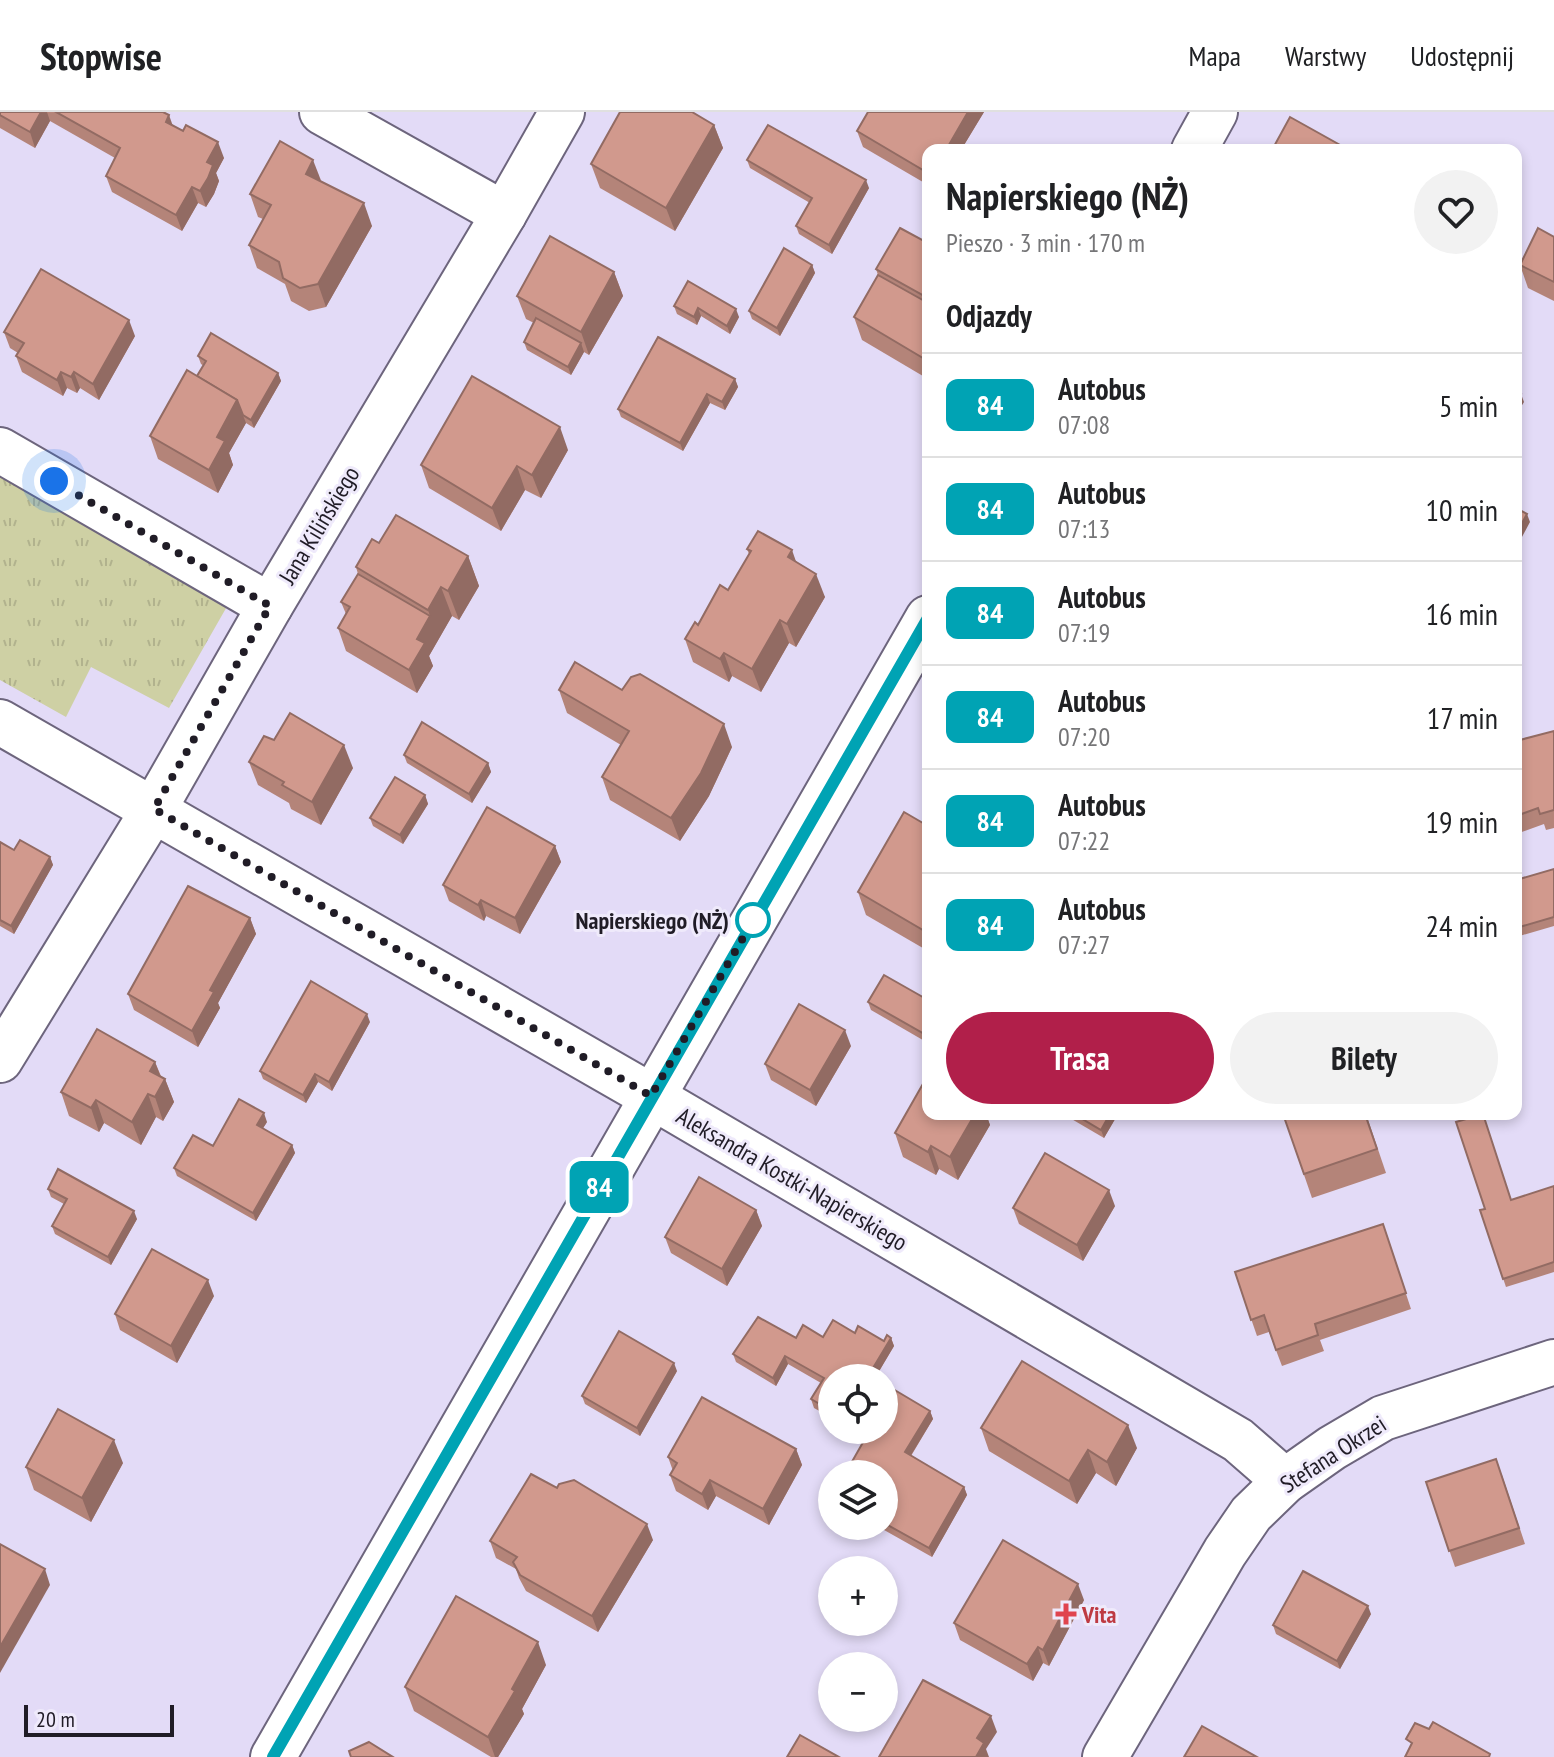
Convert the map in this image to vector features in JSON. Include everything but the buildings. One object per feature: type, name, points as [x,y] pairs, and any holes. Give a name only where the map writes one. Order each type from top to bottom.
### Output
[{"type":"street","points":[[322,112],[504,214]]},
{"type":"street","name":"Jana Kilińskiego","points":[[6,1035],[154,809],[270,606],[562,112]]},
{"type":"street","points":[[1197,144],[1215,112]]},
{"type":"street","points":[[0,450],[270,606]]},
{"type":"street","points":[[273,1757],[922,628]]},
{"type":"street","name":"Aleksandra Kostki-Napierskiego","points":[[0,722],[651,1096],[1238,1440],[1285,1481]]},
{"type":"street","name":"Stefana Okrzei","points":[[1105,1757],[1225,1552],[1251,1514],[1285,1481],[1383,1418],[1554,1362]]},
{"type":"green space","points":[[0,472],[229,603],[169,708],[91,667],[66,717],[0,680]]},
{"type":"bus line","name":"84","points":[[273,1757],[922,628]]},
{"type":"place","name":"Napierskiego (NŻ)","points":[[753,920]]},
{"type":"place","name":"Vita","points":[[1066,1614]]},
{"type":"route","points":[[54,481],[270,606],[154,809],[651,1096],[761,907],[753,920]]}]
